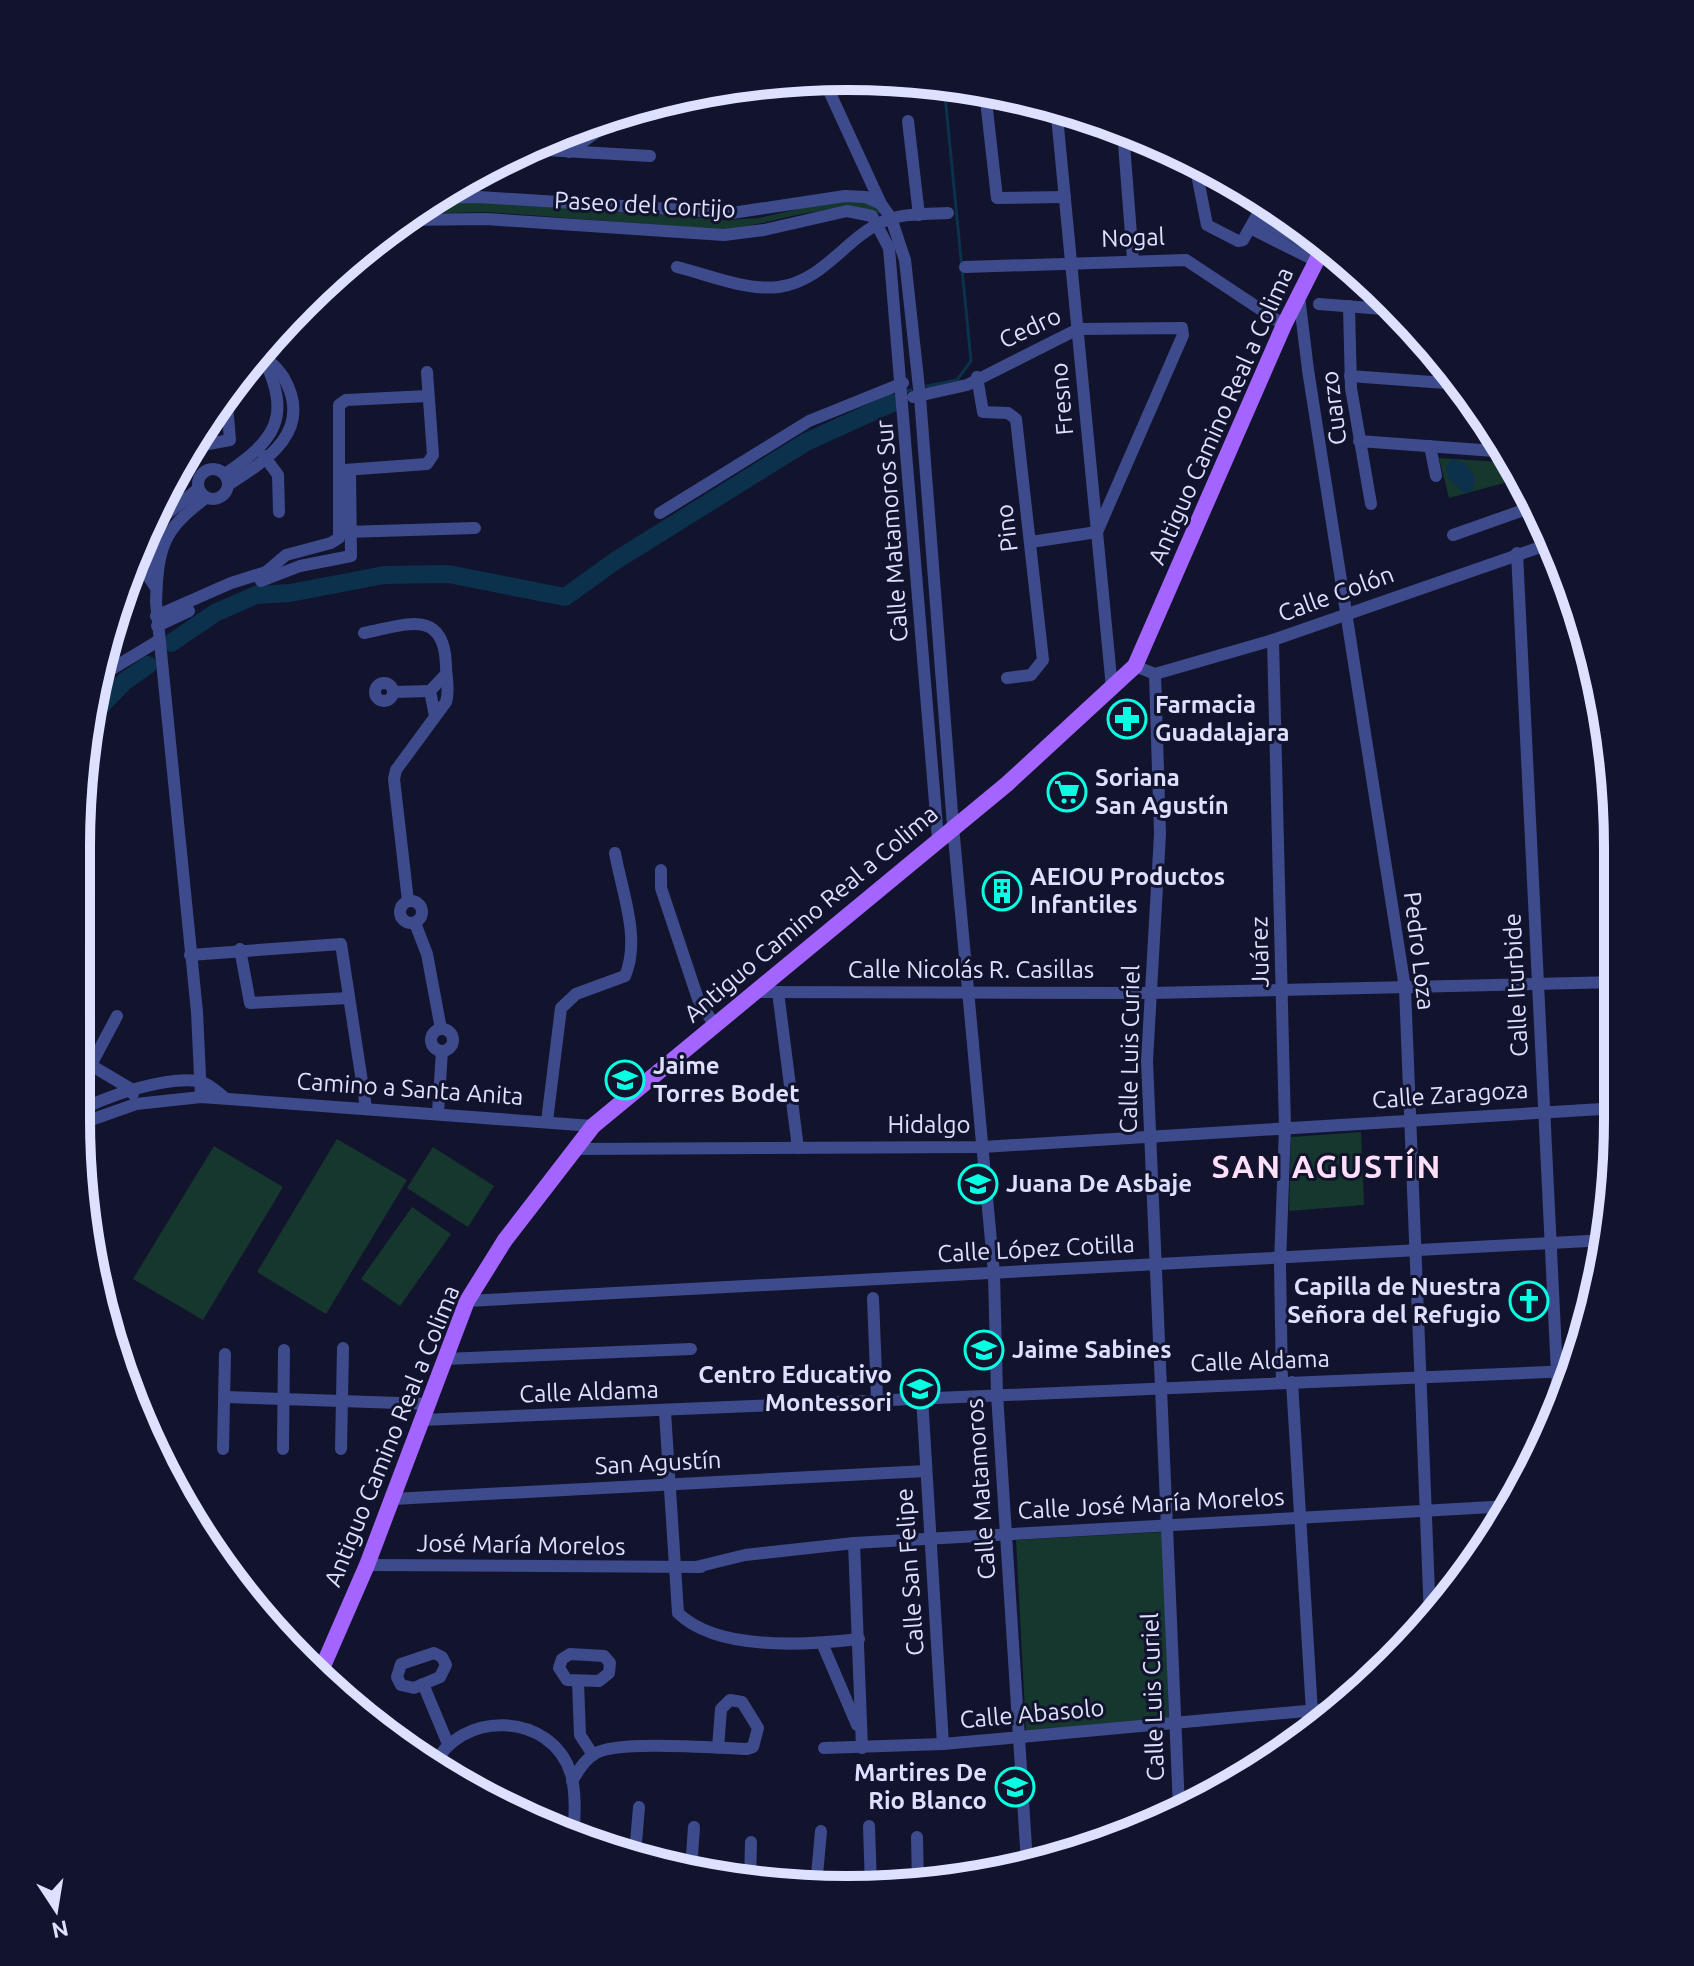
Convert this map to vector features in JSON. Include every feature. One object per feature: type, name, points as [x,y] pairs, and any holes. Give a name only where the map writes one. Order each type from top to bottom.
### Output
[{"type":"main road","name":"Antiguo Camino Real a Colima","points":[[324,1665],[367,1565],[467,1301],[505,1240],[593,1126],[1007,784],[1135,666],[1284,325],[1320,256]]},
{"type":"street","name":"Calle Matamoros Sur","points":[[829,91],[881,204],[891,218],[905,260],[920,397],[953,826]]},
{"type":"street","points":[[987,103],[997,198],[1065,197]]},
{"type":"street","name":"Fresno","points":[[1057,120],[1112,688]]},
{"type":"street","points":[[908,121],[919,215]]},
{"type":"street","points":[[569,152],[584,138]]},
{"type":"street","points":[[1124,143],[1133,260]]},
{"type":"street","points":[[551,151],[650,156]]},
{"type":"street","points":[[1200,177],[1207,225],[1238,241],[1243,240],[1259,212]]},
{"type":"street","name":"Paseo del Cortijo","points":[[459,197],[745,214],[845,196],[866,197],[881,204]]},
{"type":"street","name":"Paseo del Cortijo","points":[[423,220],[486,219],[724,235],[764,230],[847,211],[872,216],[878,223]]},
{"type":"street","points":[[677,267],[733,282],[777,287],[816,273],[878,223],[891,218],[948,213]]},
{"type":"street","name":"Calle Matamoros Sur","points":[[878,223],[889,248],[903,383],[938,839]]},
{"type":"street","points":[[1253,223],[1311,249]]},
{"type":"street","name":"Nogal","points":[[965,267],[1186,260],[1284,325]]},
{"type":"street","name":"Pedro Loza","points":[[1299,296],[1345,614],[1405,988],[1429,1602]]},
{"type":"street","points":[[1319,304],[1378,308]]},
{"type":"street","name":"Cuarzo","points":[[1349,306],[1350,376],[1371,504]]},
{"type":"street","name":"Cedro","points":[[904,398],[957,389],[1078,329],[1182,328],[1183,335],[1097,532]]},
{"type":"street","points":[[202,493],[218,499],[227,479],[288,435],[293,415],[289,388],[268,360]]},
{"type":"street","points":[[344,470],[427,464],[433,455],[427,372]]},
{"type":"street","points":[[1350,376],[1445,383]]},
{"type":"street","name":"Pino","points":[[977,377],[983,412],[1008,413],[1016,419],[1043,660],[1031,675],[1007,678]]},
{"type":"street","points":[[660,513],[809,421],[903,383]]},
{"type":"street","points":[[156,621],[300,566],[351,556],[346,532],[339,405],[346,400],[428,396]]},
{"type":"street","points":[[205,446],[230,440],[228,412]]},
{"type":"street","points":[[1359,441],[1492,451]]},
{"type":"street","points":[[1430,446],[1436,476]]},
{"type":"street","points":[[263,455],[278,475],[279,512]]},
{"type":"street","points":[[196,460],[202,472],[202,493]]},
{"type":"street","points":[[202,472],[214,468],[227,479]]},
{"type":"street","points":[[166,516],[202,493]]},
{"type":"street","points":[[1453,535],[1525,510]]},
{"type":"street","points":[[156,621],[231,583],[266,572],[286,555],[331,543],[346,532],[475,528]]},
{"type":"street","points":[[1031,542],[1097,532]]},
{"type":"street","points":[[153,545],[149,573],[203,1082],[201,1097]]},
{"type":"street","name":"Calle Colón","points":[[1155,674],[1273,640],[1541,546]]},
{"type":"street","name":"Calle Iturbide","points":[[1517,553],[1557,1379]]},
{"type":"street","points":[[364,633],[412,624],[435,628],[445,651],[449,693],[396,770],[394,779],[408,901],[417,902],[422,909],[421,917],[415,923],[427,954],[441,1029],[451,1033],[453,1041],[449,1049],[442,1051],[438,1112]]},
{"type":"street","name":"Juárez","points":[[1273,640],[1285,1128],[1280,1261],[1312,1717]]},
{"type":"street","points":[[112,669],[158,641]]},
{"type":"street","points":[[925,667],[942,665]]},
{"type":"street","points":[[1135,666],[1155,674]]},
{"type":"street","points":[[394,692],[430,691],[446,674]]},
{"type":"street","name":"Calle Luis Curiel","points":[[1155,674],[1160,834],[1147,1061],[1179,1800]]},
{"type":"street","points":[[430,691],[435,716]]},
{"type":"street","name":"Calle Matamoros","points":[[953,826],[971,990],[994,1274],[997,1394],[1026,1854]]},
{"type":"street","points":[[547,1121],[561,1008],[576,994],[625,976],[632,961],[632,944],[615,853]]},
{"type":"street","points":[[661,870],[661,888],[698,999],[715,1026]]},
{"type":"street","points":[[190,955],[341,944],[366,1108]]},
{"type":"street","points":[[240,949],[250,1003],[349,998]]},
{"type":"street","name":"Calle Nicolás R. Casillas","points":[[757,992],[971,990],[1151,993],[1604,982]]},
{"type":"street","points":[[778,992],[798,1148]]},
{"type":"street","points":[[117,1016],[92,1063],[131,1089],[136,1104]]},
{"type":"street","points":[[90,1111],[131,1089],[203,1082],[225,1098]]},
{"type":"street","name":"Camino a Santa Anita","points":[[90,1114],[136,1104],[201,1097],[438,1112],[593,1126]]},
{"type":"street","name":"Calle Zaragoza","points":[[1285,1128],[1604,1109]]},
{"type":"street","name":"Hidalgo","points":[[574,1149],[983,1147],[1285,1128]]},
{"type":"street","name":"Calle López Cotilla","points":[[467,1301],[1280,1261],[1594,1241]]},
{"type":"street","points":[[873,1298],[877,1399]]},
{"type":"street","points":[[341,1449],[343,1348]]},
{"type":"street","points":[[445,1359],[691,1349]]},
{"type":"street","points":[[283,1449],[284,1350]]},
{"type":"street","points":[[223,1449],[225,1354]]},
{"type":"street","name":"Calle Aldama","points":[[225,1397],[343,1399],[425,1412],[665,1412],[877,1399],[1560,1372]]},
{"type":"street","name":"Calle San Felipe","points":[[922,1397],[943,1744]]},
{"type":"street","points":[[665,1412],[678,1613],[737,1641],[822,1643],[859,1639]]},
{"type":"street","name":"San Agustín","points":[[393,1499],[926,1471]]},
{"type":"street","name":"Calle José María Morelos","points":[[673,1568],[734,1565],[794,1550],[854,1543],[1497,1507]]},
{"type":"street","points":[[854,1543],[862,1748]]},
{"type":"street","name":"José María Morelos","points":[[367,1565],[673,1568]]},
{"type":"street","points":[[822,1643],[859,1729]]},
{"type":"street","points":[[578,1682],[580,1735],[593,1755]]},
{"type":"street","points":[[423,1684],[448,1744]]},
{"type":"street","points":[[572,1781],[593,1755],[622,1747],[747,1749],[756,1742],[758,1728],[742,1702],[730,1700],[721,1709],[718,1748]]},
{"type":"street","name":"Calle Abasolo","points":[[824,1748],[943,1744],[1321,1709]]},
{"type":"street","points":[[440,1757],[448,1744],[462,1734],[484,1726],[520,1727],[538,1734],[551,1745],[570,1772],[573,1824]]},
{"type":"street","points":[[636,1845],[639,1807]]},
{"type":"street","points":[[869,1826],[871,1875]]},
{"type":"street","points":[[692,1859],[694,1827]]},
{"type":"street","points":[[817,1875],[821,1831]]},
{"type":"street","points":[[917,1837],[918,1872]]},
{"type":"street","points":[[750,1870],[751,1842]]},
{"type":"green space","points":[[846,198],[877,204],[880,214],[863,210],[825,210],[724,230],[487,212],[433,213],[450,203],[488,201],[726,220],[759,218]]},
{"type":"green space","points":[[1439,458],[1499,462],[1510,481],[1449,498]]},
{"type":"green space","points":[[1361,1132],[1364,1205],[1289,1211],[1291,1137]]},
{"type":"green space","points":[[337,1139],[407,1180],[326,1314],[257,1272]]},
{"type":"green space","points":[[214,1146],[283,1187],[203,1320],[133,1279]]},
{"type":"green space","points":[[433,1147],[494,1186],[468,1227],[407,1188]]},
{"type":"green space","points":[[412,1207],[451,1234],[400,1306],[361,1279]]},
{"type":"green space","points":[[1163,1532],[1169,1718],[1026,1731],[1016,1540]]},
{"type":"water","points":[[1451,459],[1465,463],[1475,477],[1473,490],[1464,493],[1450,480],[1446,468]]},
{"type":"waterway","points":[[927,386],[957,380],[971,361],[945,96]]},
{"type":"waterway","points":[[907,391],[911,390]]},
{"type":"waterway","points":[[171,643],[215,613],[256,595],[290,593],[384,575],[448,574],[565,597],[615,561],[806,442],[892,403]]},
{"type":"waterway","points":[[104,702],[125,681],[148,665]]},
{"type":"place","name":"Farmacia Guadalajara","points":[[1127,719]]},
{"type":"place","name":"Soriana San Agustín","points":[[1067,792]]},
{"type":"place","name":"AEIOU Productos Infantiles","points":[[1002,891]]},
{"type":"place","name":"Jaime Torres Bodet","points":[[625,1080]]},
{"type":"place","name":"Juana De Asbaje","points":[[978,1184]]},
{"type":"place","name":"Capilla de Nuestra Señora del Refugio","points":[[1529,1301]]},
{"type":"place","name":"Jaime Sabines","points":[[984,1350]]},
{"type":"place","name":"Centro Educativo Montessori","points":[[920,1389]]},
{"type":"place","name":"Martires De Rio Blanco","points":[[1015,1787]]},
{"type":"district","name":"SAN AGUSTÍN","points":[[1327,1167]]}]
